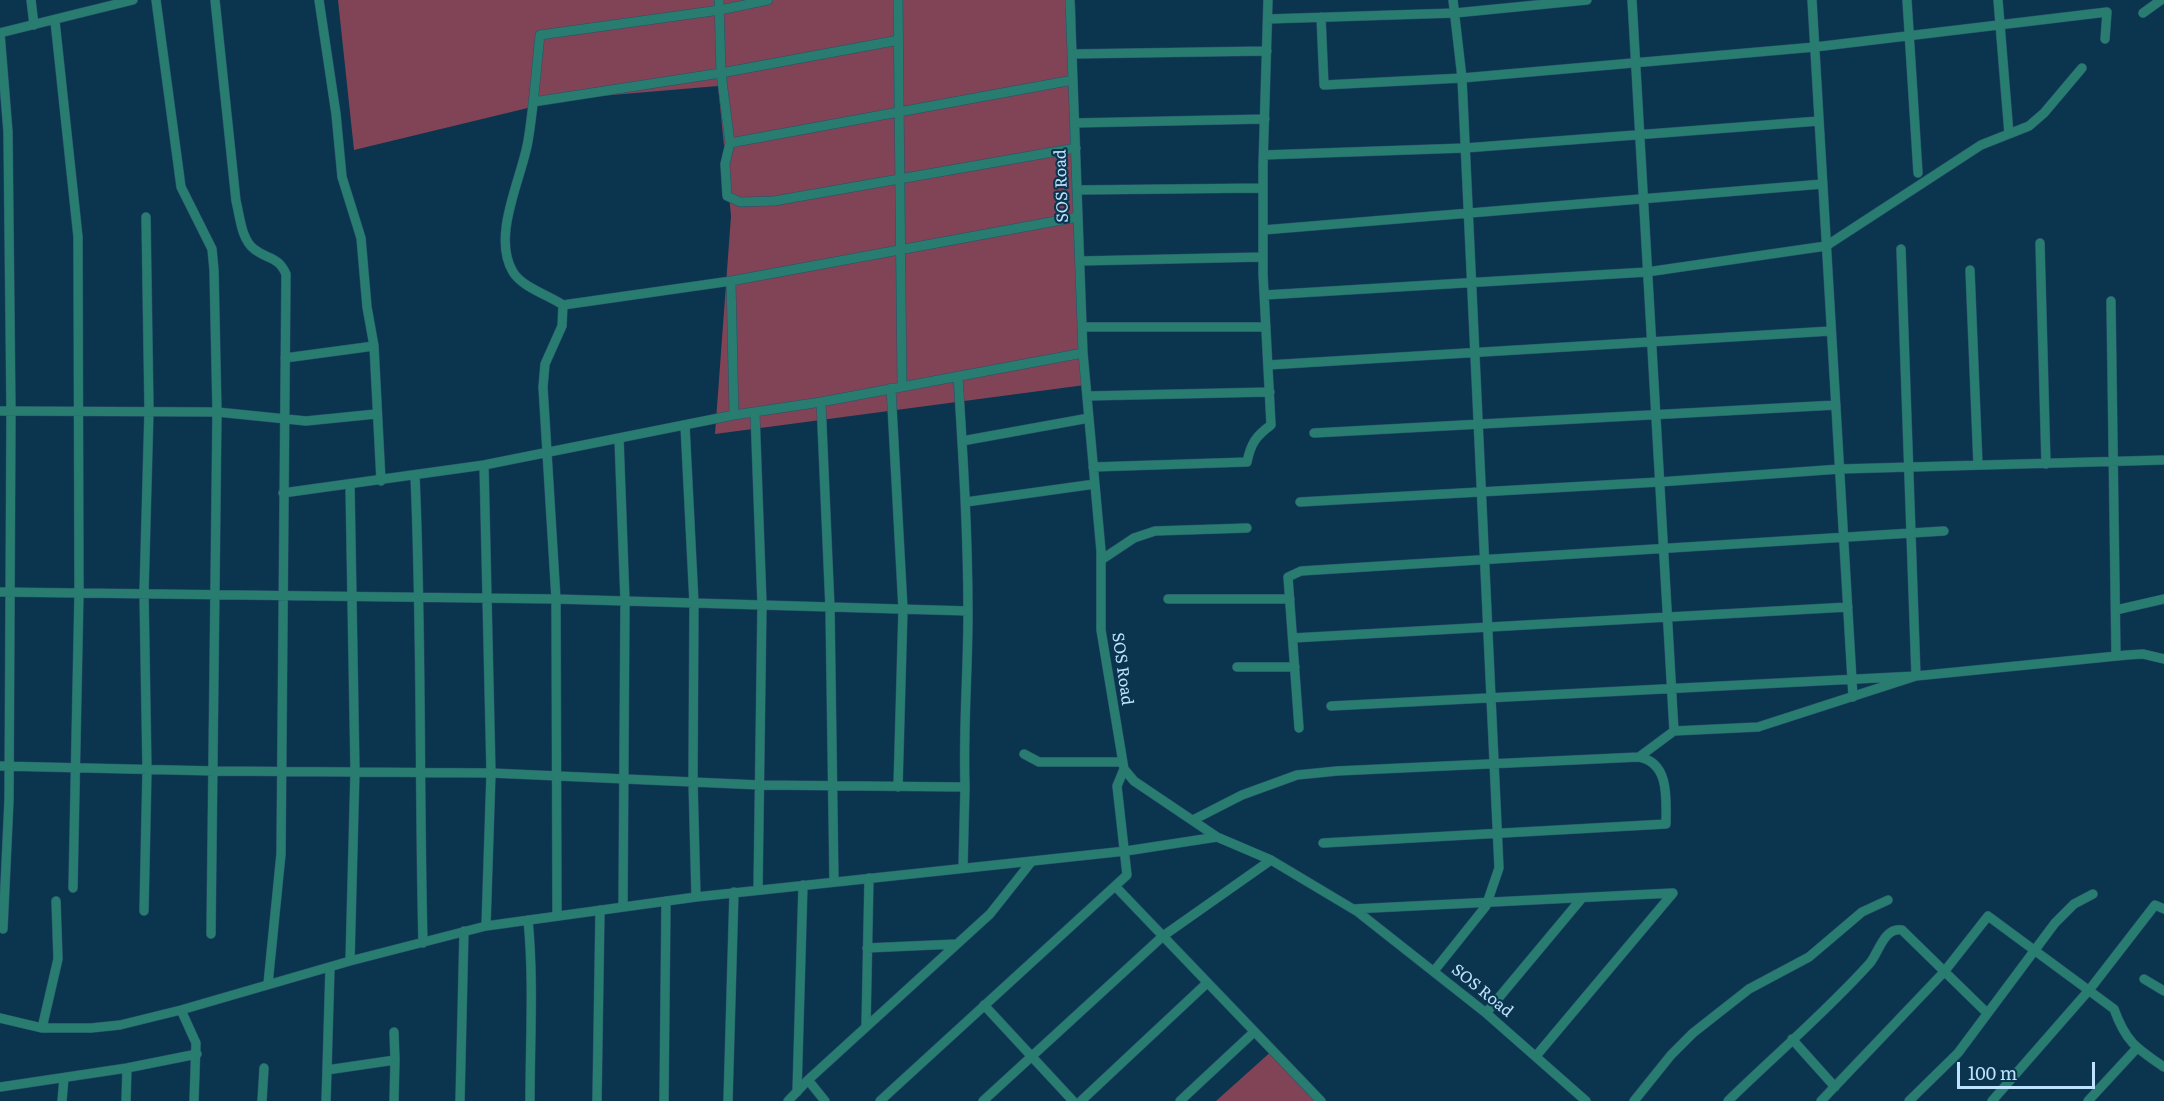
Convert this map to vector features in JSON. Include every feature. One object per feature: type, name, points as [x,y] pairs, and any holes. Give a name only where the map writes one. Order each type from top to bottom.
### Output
[{"type":"street","points":[[31,0],[34,25]]},
{"type":"street","points":[[3,929],[9,800],[4,766],[4,592],[11,411],[9,132],[0,33],[134,0]]},
{"type":"street","points":[[156,0],[181,187],[212,249],[217,412],[211,934]]},
{"type":"street","points":[[215,0],[236,201],[243,232],[253,248],[281,263],[286,274],[281,854],[268,984]]},
{"type":"street","points":[[319,0],[336,114],[342,177],[361,238],[367,307],[374,346],[381,481]]},
{"type":"street","points":[[719,0],[721,74],[730,143],[724,164],[727,196],[740,202],[774,201],[1076,148]]},
{"type":"street","points":[[768,0],[720,10],[540,35],[528,143],[508,216],[506,245],[513,272],[527,284],[563,305],[731,281],[902,247],[1078,217]]},
{"type":"street","points":[[898,0],[902,180],[902,386]]},
{"type":"street","name":"SOS Road","points":[[1070,0],[1083,353],[1101,560],[1101,630],[1123,766],[1134,781],[1216,837],[1271,860],[1353,909],[1486,1013],[1586,1101]]},
{"type":"street","points":[[1093,467],[1246,462],[1250,445],[1256,436],[1271,425],[1263,257],[1268,0]]},
{"type":"street","points":[[1434,971],[1488,902],[1499,868],[1462,78],[1453,0]]},
{"type":"street","points":[[1268,19],[1455,13],[1587,0]]},
{"type":"street","points":[[1632,0],[1674,731]]},
{"type":"street","points":[[1812,0],[1853,697]]},
{"type":"street","points":[[1907,0],[1918,172]]},
{"type":"street","points":[[1998,0],[2009,134]]},
{"type":"street","points":[[2105,39],[2107,0]]},
{"type":"street","points":[[2143,13],[2160,0]]},
{"type":"street","points":[[1321,17],[1324,85],[1462,78],[1815,47],[2107,12]]},
{"type":"street","points":[[55,21],[78,237],[79,592],[73,888]]},
{"type":"street","points":[[533,102],[721,74],[899,40]]},
{"type":"street","points":[[1072,54],[1267,51]]},
{"type":"street","points":[[1265,295],[1472,285],[1647,272],[1826,246],[1981,145],[2029,126],[2044,113],[2082,68]]},
{"type":"street","points":[[730,143],[1073,80]]},
{"type":"street","points":[[1075,123],[1265,119]]},
{"type":"street","points":[[1264,155],[1465,148],[1819,121]]},
{"type":"street","points":[[1263,230],[1823,184]]},
{"type":"street","points":[[1077,190],[1263,188]]},
{"type":"street","points":[[144,911],[147,770],[144,593],[149,410],[146,217]]},
{"type":"street","points":[[2040,243],[2046,464]]},
{"type":"street","points":[[1901,249],[1916,676]]},
{"type":"street","points":[[1080,261],[1263,257]]},
{"type":"street","points":[[1970,270],[1978,465]]},
{"type":"street","points":[[731,281],[734,415]]},
{"type":"street","points":[[2111,302],[2116,656]]},
{"type":"street","points":[[557,916],[556,599],[543,387],[545,364],[562,326],[563,305]]},
{"type":"street","points":[[1082,327],[1266,327]]},
{"type":"street","points":[[1268,365],[1831,331]]},
{"type":"street","points":[[285,358],[374,346]]},
{"type":"street","points":[[283,493],[484,465],[734,415],[821,402],[1083,353]]},
{"type":"street","points":[[958,376],[966,502],[968,611],[968,669],[963,729],[963,868]]},
{"type":"street","points":[[891,388],[903,609],[898,787]]},
{"type":"street","points":[[1087,396],[1270,392]]},
{"type":"street","points":[[821,402],[830,608],[834,882]]},
{"type":"street","points":[[1314,433],[1836,405]]},
{"type":"street","points":[[0,411],[217,412],[306,421],[376,414]]},
{"type":"street","points":[[755,413],[762,604],[758,890]]},
{"type":"street","points":[[962,441],[1089,418]]},
{"type":"street","points":[[685,425],[694,603],[693,781],[696,897]]},
{"type":"street","points":[[619,438],[625,601],[622,906]]},
{"type":"street","points":[[1299,502],[1659,482],[1840,469],[2164,460]]},
{"type":"street","points":[[484,465],[491,773],[486,926]]},
{"type":"street","points":[[415,476],[420,597],[419,772],[423,942]]},
{"type":"street","points":[[966,502],[1095,483]]},
{"type":"street","points":[[350,485],[355,771],[350,961]]},
{"type":"street","points":[[1101,560],[1134,538],[1155,531],[1247,528]]},
{"type":"street","points":[[1299,728],[1288,577],[1301,571],[1944,531]]},
{"type":"street","points":[[4,592],[556,599],[968,611]]},
{"type":"street","points":[[1168,599],[1290,599]]},
{"type":"street","points":[[2116,610],[2164,599]]},
{"type":"street","points":[[1293,638],[1848,607]]},
{"type":"street","points":[[1331,706],[1916,676],[2143,654],[2164,659]]},
{"type":"street","points":[[1237,667],[1295,667]]},
{"type":"street","points":[[1640,757],[1674,731],[1758,728],[1916,676]]},
{"type":"street","points":[[880,1101],[1127,875],[1117,786],[1123,766],[1039,762],[1024,754]]},
{"type":"street","points":[[1193,820],[1242,795],[1297,775],[1640,757],[1651,759],[1660,772],[1666,788],[1666,824],[1498,831],[1323,843]]},
{"type":"street","points":[[4,766],[214,771],[491,773],[760,785],[964,787]]},
{"type":"street","points":[[0,1018],[42,1028],[91,1028],[181,1010],[350,961],[486,926],[734,892],[1126,851],[1216,837]]},
{"type":"street","points":[[983,1101],[1163,936],[1271,860]]},
{"type":"street","points":[[788,1101],[866,1026],[990,914],[1032,861]]},
{"type":"street","points":[[866,1026],[869,878]]},
{"type":"street","points":[[797,1092],[803,885]]},
{"type":"street","points":[[1115,886],[1321,1101]]},
{"type":"street","points":[[728,1101],[734,892]]},
{"type":"street","points":[[1353,909],[1673,893],[1536,1056]]},
{"type":"street","points":[[1908,1101],[1958,1053],[2034,949],[2074,904],[2093,894]]},
{"type":"street","points":[[1486,1013],[1582,898]]},
{"type":"street","points":[[1634,1101],[1671,1055],[1693,1034],[1749,989],[1809,957],[1862,912],[1888,900]]},
{"type":"street","points":[[42,1028],[58,959],[56,901]]},
{"type":"street","points":[[664,1101],[666,901]]},
{"type":"street","points":[[1992,1101],[2090,989],[2155,905],[2164,909]]},
{"type":"street","points":[[597,1101],[600,910]]},
{"type":"street","points":[[1821,1101],[1944,972],[1988,916],[2090,989],[2114,1010],[2122,1032],[2138,1048],[2164,1067]]},
{"type":"street","points":[[528,920],[533,969],[530,990],[530,1101]]},
{"type":"street","points":[[1728,1101],[1871,962],[1890,932],[1896,929],[1902,930],[1987,1013]]},
{"type":"street","points":[[460,1101],[464,932]]},
{"type":"street","points":[[867,948],[956,944]]},
{"type":"street","points":[[326,1101],[330,967]]},
{"type":"street","points":[[2144,980],[2164,991]]},
{"type":"street","points":[[1081,1101],[1207,983]]},
{"type":"street","points":[[984,1005],[1072,1101]]},
{"type":"street","points":[[181,1010],[196,1043],[194,1101]]},
{"type":"street","points":[[394,1032],[394,1101]]},
{"type":"street","points":[[1180,1101],[1254,1032]]},
{"type":"street","points":[[1792,1039],[1835,1087]]},
{"type":"street","points":[[2088,1101],[2138,1048]]},
{"type":"street","points":[[0,1087],[127,1068],[197,1054]]},
{"type":"street","points":[[327,1070],[395,1060]]},
{"type":"street","points":[[126,1101],[127,1068]]},
{"type":"street","points":[[262,1101],[264,1068]]},
{"type":"street","points":[[62,1101],[64,1078]]},
{"type":"street","points":[[808,1080],[825,1101]]},
{"type":"shaded area","points":[[338,0],[1075,0],[1085,385],[715,434],[731,216],[718,86],[565,99],[354,150]]},
{"type":"shaded area","points":[[1274,1049],[1321,1101],[1216,1101]]}]
